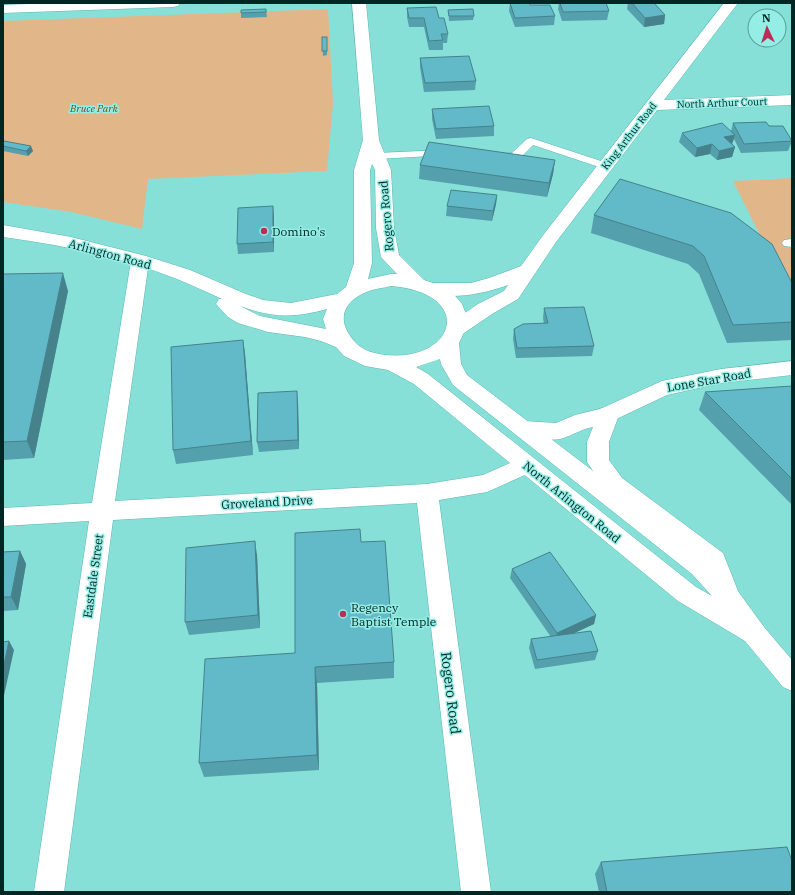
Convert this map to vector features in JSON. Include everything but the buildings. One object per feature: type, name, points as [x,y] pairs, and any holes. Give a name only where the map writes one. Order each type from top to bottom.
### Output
[{"type":"street","points":[[3,9],[173,3]]},
{"type":"street","name":"Rogero Road","points":[[359,3],[371,140],[383,170],[385,228],[390,257],[425,286]]},
{"type":"street","name":"King Arthur Road","points":[[453,335],[485,309],[511,296],[550,238],[731,3]]},
{"type":"street","name":"North Arthur Court","points":[[653,105],[792,100]]},
{"type":"street","name":"Rogero Road","points":[[349,295],[363,263],[362,170],[371,140]]},
{"type":"street","name":"Arlington Road","points":[[3,231],[35,235],[94,248],[140,261],[184,275],[246,302],[275,309],[303,308],[349,295]]},
{"type":"street","name":"Eastdale Street","points":[[49,892],[102,512],[140,261]]},
{"type":"street","points":[[425,286],[471,289],[495,283],[529,270]]},
{"type":"street","points":[[404,280],[425,286],[443,295],[455,310],[457,319],[453,335],[442,350],[426,358],[407,363],[394,364],[368,360],[351,352],[339,341],[335,333],[333,320],[337,307],[349,295],[378,282],[404,280]]},
{"type":"street","name":"Arlington Road","points":[[214,288],[232,311],[253,320],[276,327],[315,332],[339,341]]},
{"type":"street","name":"North Arlington Road","points":[[453,335],[452,364],[460,380],[701,567],[728,597],[741,613],[755,635],[792,678]]},
{"type":"street","name":"North Arlington Road","points":[[394,364],[421,379],[687,594],[755,635]]},
{"type":"street","name":"Lone Star Road","points":[[524,429],[559,431],[575,423],[608,415],[662,389],[721,376],[792,368]]},
{"type":"street","points":[[608,415],[598,442],[598,462],[614,484],[714,560],[728,597]]},
{"type":"street","name":"Groveland Drive","points":[[3,518],[427,493],[487,483],[526,465]]},
{"type":"street","name":"Rogero Road","points":[[427,493],[476,892]]},
{"type":"lane","points":[[486,155],[516,157],[531,141],[606,166]]},
{"type":"lane","points":[[377,156],[458,154]]},
{"type":"green space","name":"Bruce Park","points":[[328,9],[333,104],[327,171],[148,179],[142,229],[71,212],[3,202],[3,21]]},
{"type":"green space","points":[[792,178],[792,300],[733,181]]},
{"type":"place","name":"Domino's","points":[[264,231]]},
{"type":"place","name":"Regency Baptist Temple","points":[[343,614]]}]
